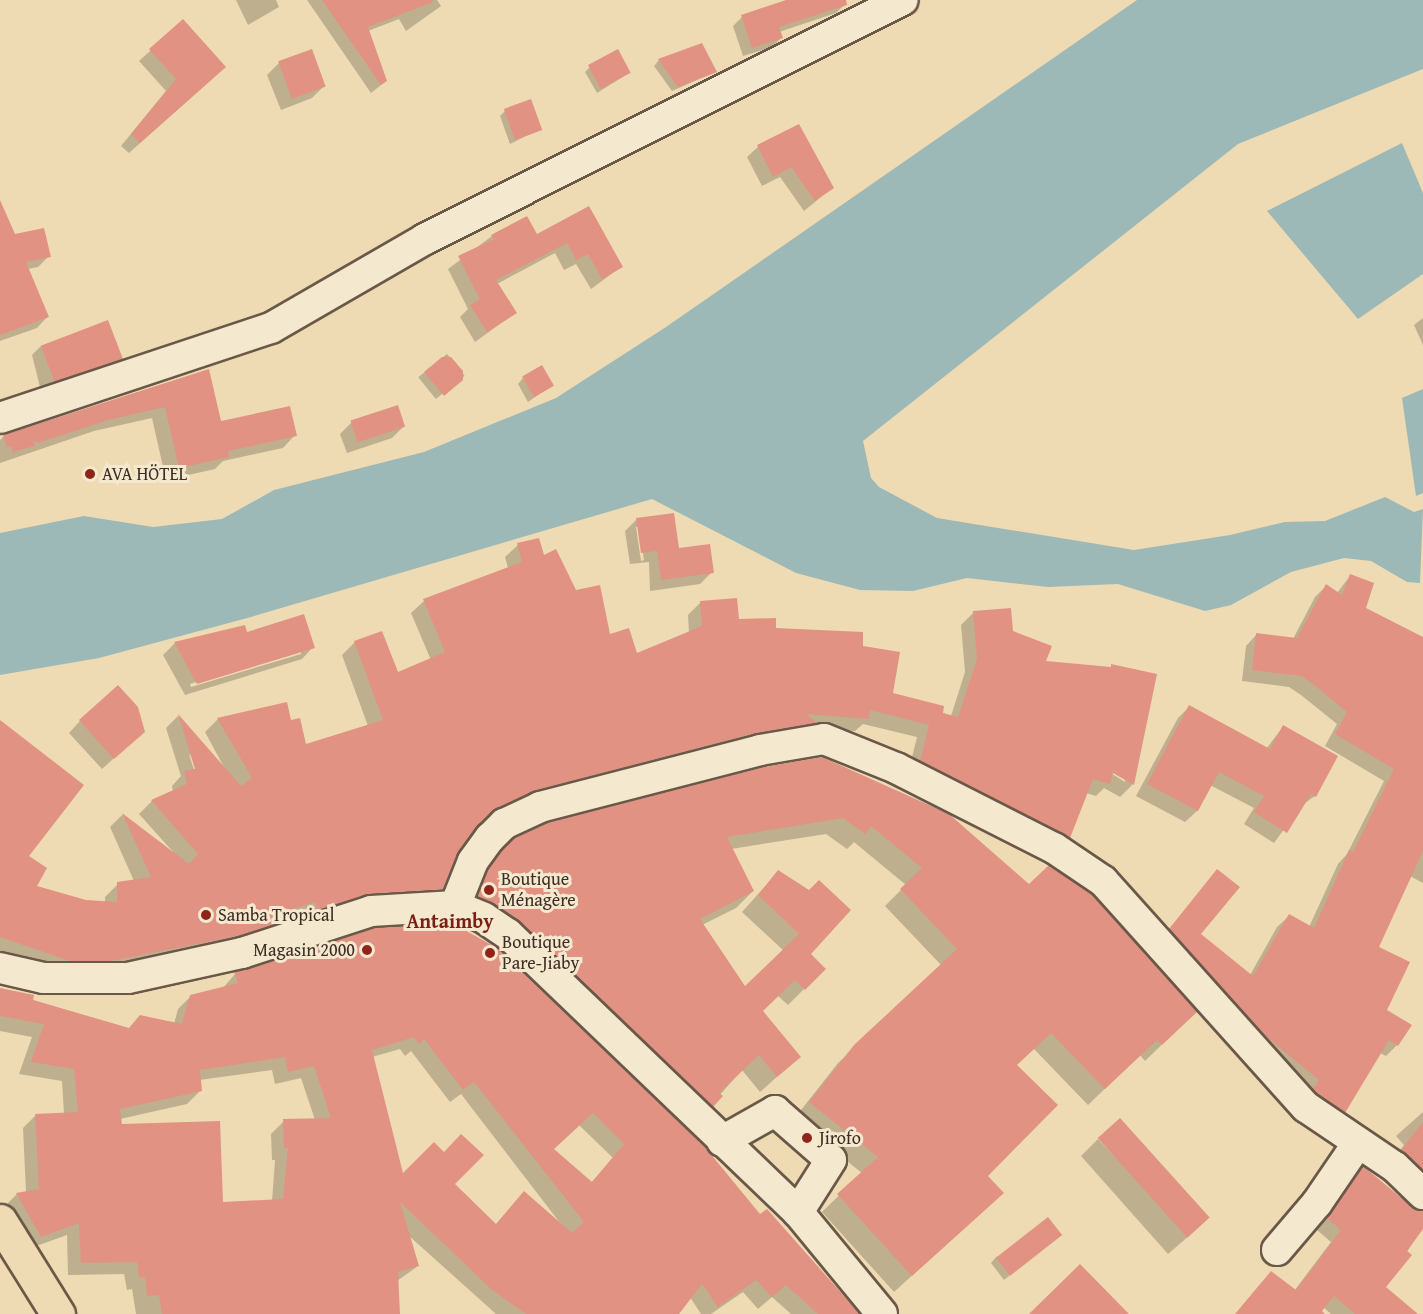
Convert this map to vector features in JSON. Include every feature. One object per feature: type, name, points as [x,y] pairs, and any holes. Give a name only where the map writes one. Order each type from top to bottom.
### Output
[{"type":"main road","points":[[0,1221],[58,1314]]},
{"type":"street","points":[[0,418],[271,328],[425,239],[903,0]]},
{"type":"street","points":[[455,906],[473,861],[490,838],[504,824],[540,807],[760,750],[824,740],[896,768],[1044,843],[1103,881],[1306,1107],[1395,1167],[1423,1194]]},
{"type":"street","points":[[0,968],[44,978],[128,978],[242,953],[371,911],[455,906],[508,934],[798,1212],[882,1314]]},
{"type":"street","points":[[722,1141],[775,1111],[831,1160],[798,1212]]},
{"type":"street","points":[[1277,1250],[1317,1203],[1358,1143]]},
{"type":"water","points":[[1137,0],[1423,0],[1423,69],[1238,144],[863,441],[871,478],[879,487],[937,518],[1134,550],[1230,535],[1285,522],[1325,521],[1385,497],[1414,512],[1423,509],[1420,583],[1407,582],[1371,561],[1344,558],[1291,572],[1231,605],[1205,611],[1118,584],[1048,587],[967,578],[913,591],[860,590],[796,573],[652,499],[251,617],[99,658],[0,675],[0,533],[84,516],[153,527],[222,519],[274,490],[424,452],[556,398],[666,327]]},
{"type":"water","points":[[1402,143],[1423,193],[1423,274],[1358,319],[1267,211]]},
{"type":"water","points":[[1423,389],[1423,493],[1416,496],[1402,398]]},
{"type":"building","points":[[322,0],[432,0],[433,2],[368,27],[387,81],[381,85]]},
{"type":"building","points":[[786,0],[846,0],[847,5],[779,27],[783,38],[752,48],[741,15]]},
{"type":"building","points":[[183,19],[226,67],[140,143],[131,134],[176,79],[149,49]]},
{"type":"building","points":[[702,43],[717,72],[678,87],[658,59]]},
{"type":"building","points":[[312,49],[326,87],[292,99],[278,61]]},
{"type":"building","points":[[618,49],[631,73],[601,89],[588,65]]},
{"type":"building","points":[[531,99],[542,130],[515,140],[504,109]]},
{"type":"building","points":[[799,124],[834,188],[815,201],[791,167],[773,177],[757,145]]},
{"type":"building","points":[[0,200],[15,234],[44,228],[51,257],[26,262],[49,317],[0,335]]},
{"type":"building","points":[[589,206],[623,267],[602,279],[588,254],[576,260],[567,243],[496,280],[517,313],[487,332],[470,305],[480,299],[458,256],[494,239],[491,235],[527,216],[537,234]]},
{"type":"building","points":[[108,320],[123,359],[56,385],[41,346]]},
{"type":"building","points":[[442,357],[451,357],[463,371],[463,380],[444,396],[424,372]]},
{"type":"building","points":[[542,365],[554,386],[534,397],[522,376]]},
{"type":"building","points":[[209,369],[221,421],[290,406],[297,436],[228,451],[229,457],[179,468],[165,407],[108,420],[38,443],[34,440],[35,446],[13,452],[11,446],[7,447],[3,435]]},
{"type":"building","points":[[398,405],[405,427],[358,442],[350,420]]},
{"type":"building","points":[[674,513],[679,548],[710,544],[714,573],[661,580],[657,551],[663,550],[641,553],[636,518]]},
{"type":"building","points":[[539,538],[544,555],[556,549],[576,590],[600,585],[610,634],[629,628],[637,653],[702,626],[700,601],[737,598],[739,619],[776,618],[776,628],[863,632],[863,646],[900,652],[893,693],[944,706],[943,713],[958,717],[977,659],[973,611],[1011,608],[1013,631],[1052,646],[1046,661],[1111,667],[1111,664],[1157,674],[1134,785],[1113,773],[1110,784],[1093,779],[1070,838],[920,761],[929,725],[870,710],[869,719],[806,714],[817,723],[756,733],[536,790],[497,808],[459,851],[443,889],[370,894],[317,910],[315,902],[274,915],[276,924],[237,936],[111,961],[70,961],[0,937],[0,720],[84,785],[29,856],[47,868],[37,886],[86,900],[117,902],[117,882],[151,877],[122,813],[189,864],[198,854],[151,800],[187,784],[184,771],[195,769],[178,714],[241,786],[252,778],[217,718],[287,702],[291,720],[300,718],[306,744],[383,720],[354,641],[382,631],[398,672],[445,652],[423,599],[522,562],[517,543]]},
{"type":"building","points":[[1350,574],[1374,583],[1366,608],[1423,637],[1423,851],[1379,947],[1410,962],[1387,1010],[1412,1025],[1398,1046],[1389,1040],[1345,1113],[1317,1094],[1313,1089],[1319,1080],[1263,1034],[1169,929],[1217,869],[1240,887],[1201,934],[1253,976],[1289,914],[1314,928],[1349,850],[1353,852],[1394,769],[1335,734],[1347,712],[1313,684],[1301,676],[1252,670],[1256,633],[1297,638],[1326,584],[1342,595]]},
{"type":"building","points":[[304,614],[315,648],[197,684],[174,642],[245,625],[247,632]]},
{"type":"building","points":[[118,685],[138,707],[145,732],[114,759],[79,720]]},
{"type":"building","points":[[1189,705],[1270,749],[1283,725],[1338,756],[1316,797],[1311,794],[1287,833],[1254,812],[1264,796],[1219,772],[1198,811],[1147,784]]},
{"type":"building","points":[[822,757],[949,814],[1029,884],[1049,865],[1092,894],[1197,1012],[1162,1045],[1157,1040],[1105,1089],[1051,1033],[1017,1065],[1058,1105],[988,1176],[1004,1193],[912,1276],[837,1194],[878,1157],[809,1102],[854,1045],[957,949],[900,889],[922,868],[871,826],[865,834],[843,818],[727,837],[754,891],[700,919],[745,986],[799,934],[758,895],[778,870],[809,890],[819,880],[851,910],[811,954],[826,969],[805,990],[795,980],[763,1011],[801,1057],[777,1077],[759,1055],[719,1093],[723,1096],[713,1107],[520,922],[477,897],[488,869],[503,849],[514,838],[546,823],[764,767]]},
{"type":"building","points":[[452,923],[497,948],[704,1146],[760,1214],[767,1209],[860,1314],[818,1314],[786,1285],[772,1297],[756,1280],[718,1307],[702,1284],[679,1314],[526,1314],[491,1289],[400,1202],[419,1266],[398,1272],[400,1314],[162,1314],[159,1295],[147,1296],[145,1277],[139,1278],[137,1262],[81,1263],[79,1223],[41,1237],[16,1193],[39,1189],[35,1114],[78,1112],[74,1069],[31,1062],[44,1024],[0,1016],[0,988],[34,995],[33,1000],[129,1028],[140,1015],[182,1024],[190,995],[238,983],[234,972],[374,928]],"holes":[[[414,1037],[419,1044],[424,1039],[463,1090],[474,1082],[584,1222],[572,1233],[524,1191],[496,1224],[455,1184],[484,1155],[461,1134],[444,1152],[434,1142],[403,1173],[372,1050]],[[285,1057],[288,1072],[314,1066],[331,1118],[283,1119],[284,1148],[288,1148],[283,1199],[223,1202],[220,1121],[122,1124],[120,1109],[202,1091],[200,1070]],[[593,1113],[624,1144],[592,1182],[554,1149]]]},
{"type":"building","points":[[1120,1118],[1210,1218],[1187,1238],[1098,1138]]},
{"type":"building","points":[[1423,1122],[1423,1170],[1401,1150]]},
{"type":"building","points":[[1363,1166],[1411,1206],[1423,1211],[1423,1229],[1407,1251],[1412,1255],[1386,1287],[1418,1314],[1355,1314],[1334,1296],[1322,1311],[1325,1314],[1235,1314],[1271,1271],[1296,1290],[1341,1230],[1327,1218]]},
{"type":"building","points":[[1048,1217],[1062,1235],[1010,1276],[996,1258]]},
{"type":"building","points":[[1080,1264],[1129,1314],[1029,1314]]},
{"type":"place","name":"AVA HÖTEL","points":[[90,474]]},
{"type":"place","name":"Boutique Ménagère","points":[[489,890]]},
{"type":"place","name":"Samba Tropical","points":[[206,915]]},
{"type":"place","name":"Magasin 2000","points":[[367,950]]},
{"type":"place","name":"Boutique Pare-Jiaby","points":[[490,953]]},
{"type":"place","name":"Jirofo","points":[[807,1138]]},
{"type":"district","name":"Antaimby","points":[[450,920]]}]
